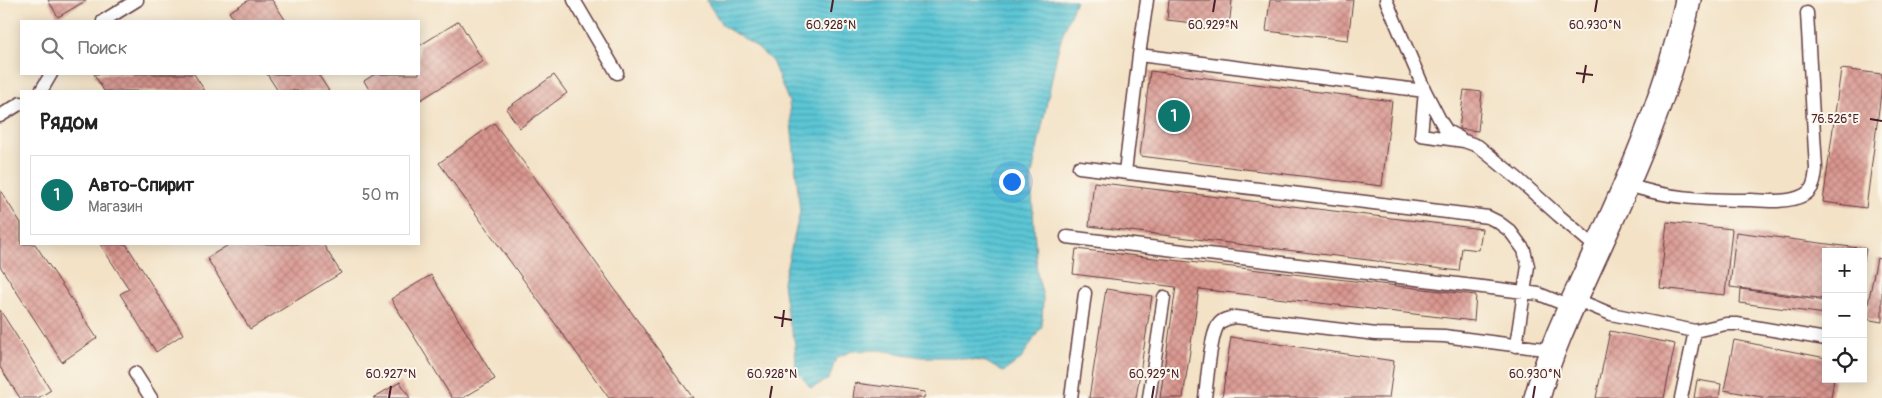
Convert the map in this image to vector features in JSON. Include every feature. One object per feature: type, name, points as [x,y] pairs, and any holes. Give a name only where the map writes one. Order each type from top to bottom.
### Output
[{"type":"street","points":[[1537,398],[1552,350],[1598,249],[1652,121],[1672,62],[1688,0]]},
{"type":"lane","points":[[105,20],[137,0]]},
{"type":"lane","points":[[574,0],[617,73]]},
{"type":"lane","points":[[1125,172],[1147,0]]},
{"type":"lane","points":[[1386,0],[1425,91],[1447,130],[1464,141]]},
{"type":"lane","points":[[1626,184],[1652,193],[1714,200],[1778,201],[1806,194],[1814,184],[1816,168],[1807,13]]},
{"type":"lane","points":[[1139,55],[1425,91]]},
{"type":"lane","points":[[42,90],[50,75]]},
{"type":"lane","points":[[1425,91],[1420,135],[1464,141],[1478,146],[1518,178],[1598,249]]},
{"type":"lane","points":[[0,116],[20,104]]},
{"type":"lane","points":[[1079,167],[1488,217],[1510,230],[1524,250],[1528,266],[1516,346]]},
{"type":"lane","points":[[1068,237],[1524,292],[1546,296],[1611,314],[1695,331],[1726,324],[1737,324],[1822,338]]},
{"type":"lane","points":[[1072,398],[1085,293]]},
{"type":"lane","points":[[1149,398],[1164,297]]},
{"type":"lane","points":[[1205,398],[1214,336],[1218,324],[1226,318],[1235,317],[1376,334],[1444,336],[1552,350]]},
{"type":"lane","points":[[1681,398],[1695,331]]},
{"type":"lane","points":[[135,373],[151,398]]},
{"type":"water","points":[[706,0],[1076,0],[1057,54],[1031,179],[1037,273],[1043,297],[1042,326],[1021,359],[1003,372],[986,362],[954,357],[922,357],[880,350],[852,351],[836,358],[829,379],[811,388],[796,370],[795,343],[787,314],[783,282],[800,212],[789,102],[772,61],[754,45],[723,26]]},
{"type":"building","points":[[48,0],[87,0],[58,17]]},
{"type":"building","points":[[249,0],[272,0],[285,20],[234,20],[229,12]]},
{"type":"building","points":[[1169,0],[1232,0],[1229,27],[1167,20]]},
{"type":"building","points":[[1270,0],[1353,0],[1348,40],[1266,31]]},
{"type":"building","points":[[459,21],[483,61],[420,100],[420,90],[369,90],[364,81],[373,75],[420,75],[420,45]]},
{"type":"building","points":[[1841,69],[1882,74],[1866,208],[1823,202]]},
{"type":"building","points":[[1150,71],[1392,101],[1382,186],[1140,156]]},
{"type":"building","points":[[95,75],[195,75],[204,90],[103,90]]},
{"type":"building","points":[[268,75],[319,75],[328,90],[277,90]]},
{"type":"building","points":[[554,75],[567,93],[520,128],[506,109]]},
{"type":"building","points":[[1464,90],[1482,92],[1478,131],[1459,129]]},
{"type":"building","points":[[494,123],[693,398],[609,398],[439,163]]},
{"type":"building","points":[[1094,182],[1482,229],[1479,250],[1462,248],[1459,271],[1089,226]]},
{"type":"building","points":[[0,190],[20,221],[20,245],[36,245],[97,338],[62,362],[0,266]]},
{"type":"building","points":[[1667,222],[1732,229],[1725,295],[1660,288]]},
{"type":"building","points":[[1736,232],[1858,248],[1822,248],[1822,298],[1730,287]]},
{"type":"building","points":[[101,245],[127,245],[183,334],[156,352],[120,294],[129,289]]},
{"type":"building","points":[[228,245],[324,245],[341,273],[250,329],[207,258]]},
{"type":"building","points":[[1076,249],[1476,295],[1474,321],[1199,289],[1183,398],[1160,398],[1176,287],[1073,274]]},
{"type":"building","points":[[1877,258],[1882,259],[1882,322],[1867,319],[1867,309]]},
{"type":"building","points":[[431,275],[495,379],[463,398],[452,398],[391,299]]},
{"type":"building","points":[[1106,289],[1152,296],[1136,398],[1089,398]]},
{"type":"building","points":[[1741,289],[1822,300],[1822,313],[1740,303]]},
{"type":"building","points":[[0,310],[51,390],[38,398],[20,398],[0,367]]},
{"type":"building","points":[[1610,331],[1675,344],[1664,398],[1596,398]]},
{"type":"building","points":[[1231,337],[1394,361],[1389,398],[1222,398]]},
{"type":"building","points":[[1734,340],[1822,357],[1822,383],[1833,383],[1831,398],[1767,398],[1724,390]]},
{"type":"building","points":[[1697,380],[1721,384],[1719,398],[1694,398]]},
{"type":"building","points":[[400,382],[410,398],[373,398]]},
{"type":"building","points":[[855,383],[925,392],[924,398],[853,398]]},
{"type":"place","name":"Авто-Спирит","points":[[1174,116]]}]
